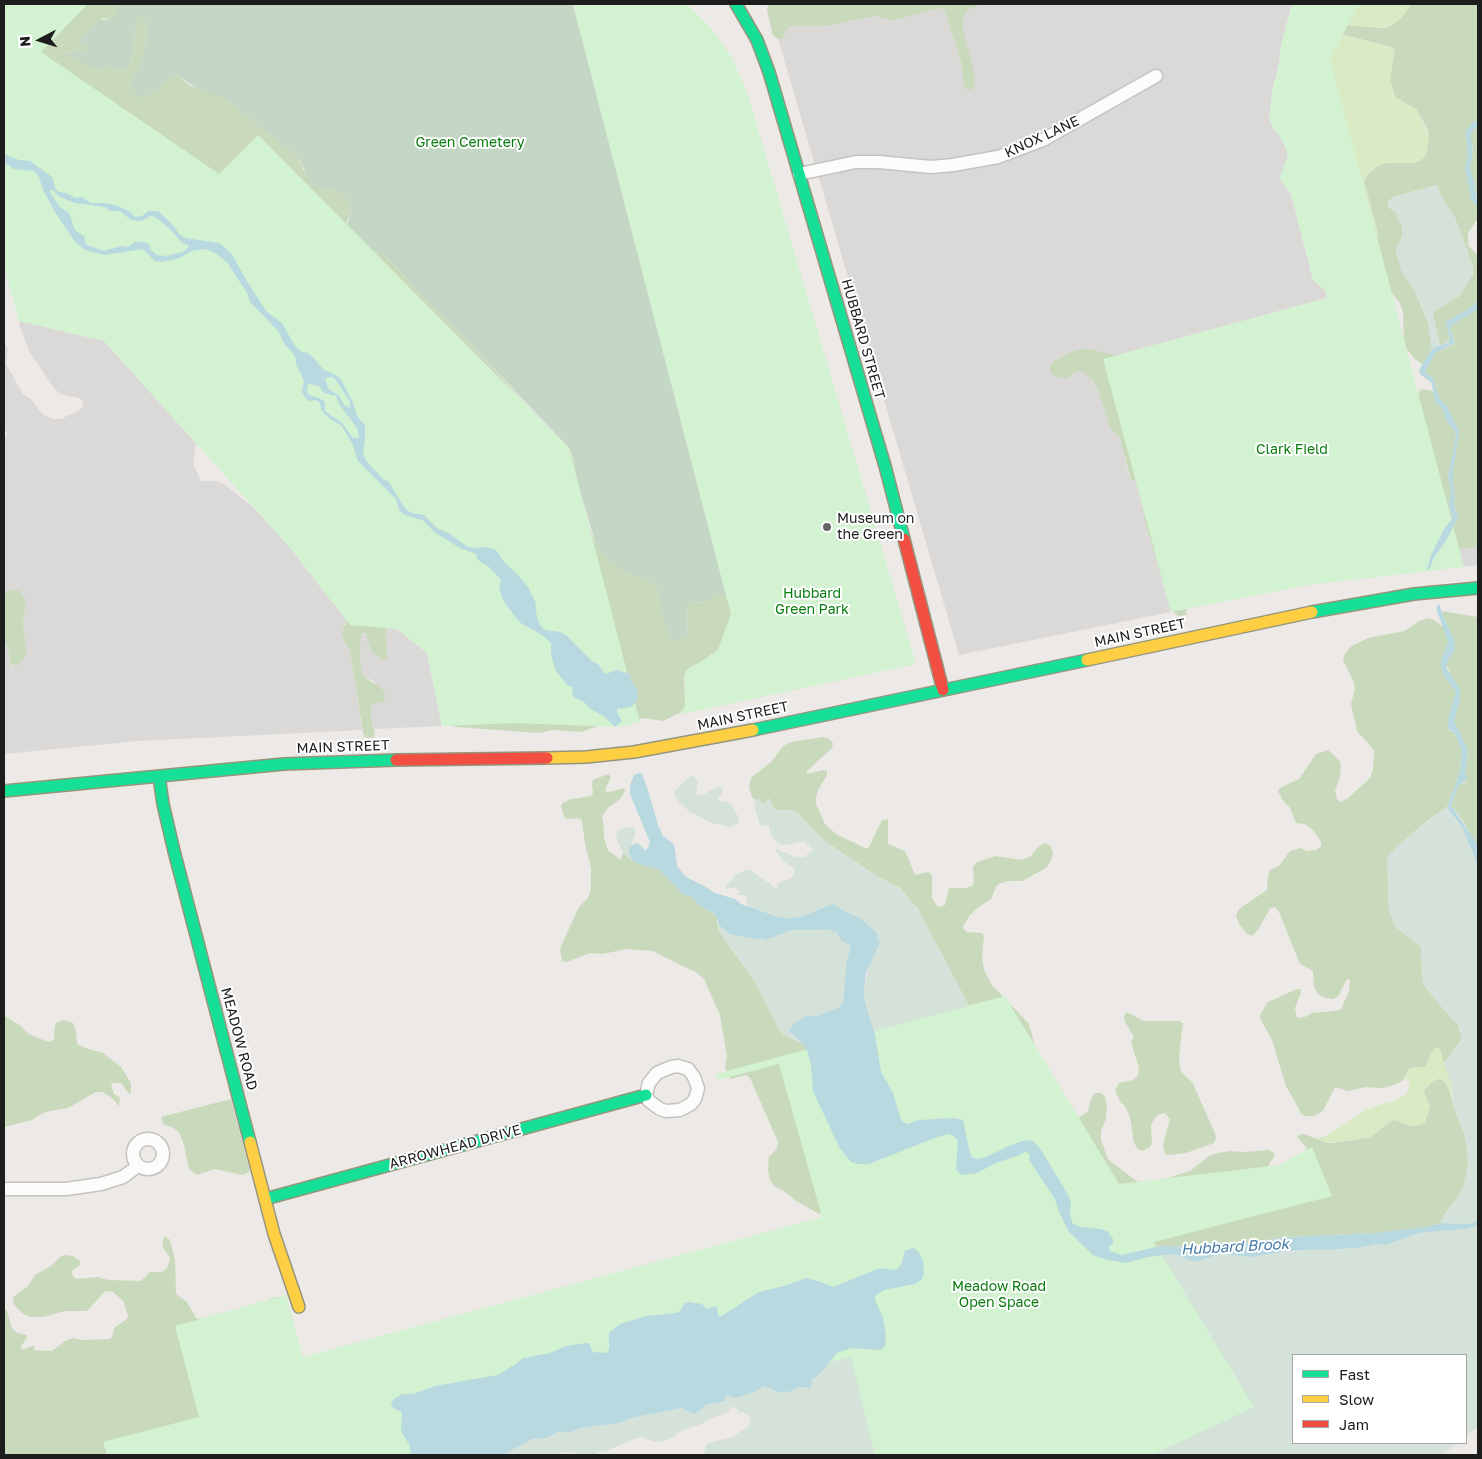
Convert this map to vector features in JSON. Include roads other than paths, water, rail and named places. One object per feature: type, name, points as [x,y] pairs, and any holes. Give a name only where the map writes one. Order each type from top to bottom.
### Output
[{"type":"street","name":"HUBBARD STREET","points":[[736,4],[749,25],[763,56],[799,174],[882,457],[944,690]]},
{"type":"street","name":"KNOX LANE","points":[[799,174],[856,162],[879,162],[931,167],[998,157],[1043,140],[1156,76]]},
{"type":"street","name":"MAIN STREET","points":[[4,791],[316,762],[522,760],[634,752],[701,741],[1342,606],[1414,594],[1478,588]]},
{"type":"street","name":"MEADOW ROAD","points":[[159,776],[172,843],[281,1258],[298,1307]]},
{"type":"street","name":"ARROWHEAD DRIVE","points":[[265,1198],[646,1095]]},
{"type":"street","points":[[4,1189],[66,1189],[101,1184],[123,1177],[138,1166]]},
{"type":"water","points":[[1478,120],[1478,126],[1472,131],[1471,136],[1473,149],[1470,168],[1478,207],[1471,200],[1465,166],[1468,158],[1466,131],[1473,122]]},
{"type":"water","points":[[4,154],[19,160],[30,161],[52,177],[56,190],[59,192],[76,198],[82,197],[91,203],[118,206],[129,211],[135,217],[142,216],[148,211],[158,211],[185,238],[219,243],[231,253],[267,312],[282,323],[295,346],[303,353],[306,352],[312,356],[324,370],[336,375],[342,381],[357,416],[365,425],[363,454],[367,462],[384,480],[388,481],[405,508],[411,513],[424,515],[437,528],[450,534],[468,547],[486,547],[496,550],[504,562],[528,587],[535,601],[537,618],[545,630],[560,632],[567,636],[592,661],[599,665],[605,674],[617,670],[630,674],[631,681],[637,689],[638,697],[631,707],[617,709],[617,713],[622,721],[615,727],[605,717],[589,708],[584,702],[573,697],[572,687],[567,685],[556,671],[551,655],[551,643],[516,618],[503,600],[499,587],[501,580],[489,567],[478,560],[476,554],[460,548],[434,532],[424,521],[403,514],[399,510],[396,499],[358,461],[353,445],[341,425],[330,419],[322,411],[320,403],[316,400],[309,401],[304,396],[302,392],[304,381],[292,352],[285,345],[278,331],[250,302],[247,293],[227,262],[206,249],[191,251],[180,258],[162,262],[155,261],[143,249],[105,255],[85,250],[76,243],[55,212],[43,190],[39,177],[34,171],[14,169],[4,162]],"holes":[[[50,190],[53,190],[58,196],[75,203],[105,207],[110,211],[120,211],[131,220],[142,221],[150,216],[155,217],[170,229],[183,244],[188,245],[188,248],[183,252],[166,256],[157,255],[151,250],[150,245],[145,242],[135,242],[128,247],[121,246],[104,251],[87,245],[84,236],[75,230],[69,213],[60,207]],[[332,377],[336,380],[350,402],[350,408],[344,405],[340,397],[328,388],[325,378]],[[308,384],[319,386],[324,393],[336,396],[339,404],[357,428],[359,438],[353,438],[342,423],[325,411],[325,402],[309,395],[307,391]]]},
{"type":"water","points":[[1478,301],[1478,309],[1452,325],[1450,329],[1455,343],[1435,353],[1426,370],[1426,373],[1433,378],[1439,398],[1447,406],[1459,432],[1453,470],[1454,504],[1458,518],[1447,539],[1433,559],[1430,569],[1427,569],[1431,555],[1444,529],[1453,518],[1449,505],[1451,492],[1448,477],[1456,437],[1455,431],[1446,420],[1443,409],[1436,403],[1431,382],[1421,375],[1419,370],[1432,349],[1449,342],[1450,339],[1446,325],[1448,320],[1467,310]]},
{"type":"water","points":[[1437,605],[1440,605],[1455,642],[1455,649],[1448,660],[1447,669],[1460,689],[1460,701],[1454,721],[1468,750],[1465,773],[1467,780],[1459,785],[1451,805],[1476,842],[1478,866],[1462,827],[1447,808],[1460,771],[1462,751],[1455,733],[1448,728],[1449,715],[1456,692],[1445,677],[1441,667],[1441,661],[1448,642],[1437,611]]},
{"type":"water","name":"Hubbard Brook","points":[[642,774],[646,784],[658,825],[663,836],[674,844],[677,866],[686,877],[715,893],[735,899],[741,904],[778,917],[801,917],[833,904],[858,917],[876,932],[880,943],[866,973],[865,1003],[875,1034],[881,1072],[893,1093],[901,1120],[907,1124],[919,1120],[953,1118],[963,1120],[970,1153],[973,1158],[977,1159],[1025,1140],[1033,1141],[1041,1150],[1067,1193],[1071,1202],[1070,1215],[1073,1224],[1108,1232],[1113,1239],[1113,1243],[1109,1247],[1110,1251],[1121,1255],[1161,1246],[1195,1247],[1203,1246],[1209,1242],[1247,1243],[1287,1237],[1376,1233],[1425,1227],[1441,1223],[1468,1224],[1478,1221],[1478,1226],[1419,1233],[1386,1245],[1377,1244],[1359,1248],[1292,1251],[1251,1257],[1220,1254],[1195,1262],[1173,1254],[1148,1257],[1126,1263],[1093,1255],[1069,1232],[1055,1199],[1029,1160],[1030,1155],[1026,1151],[977,1173],[962,1175],[956,1170],[958,1141],[949,1134],[869,1164],[851,1162],[839,1147],[813,1091],[808,1053],[803,1044],[789,1031],[793,1025],[805,1016],[817,1016],[840,1007],[843,1002],[847,961],[851,946],[841,940],[837,933],[828,930],[792,930],[766,940],[729,934],[720,926],[715,914],[700,906],[691,896],[684,895],[658,869],[632,861],[629,853],[630,846],[638,843],[645,850],[650,842],[630,794],[630,785],[634,775]]},
{"type":"water","points":[[913,1248],[918,1251],[923,1261],[924,1273],[922,1279],[915,1284],[884,1290],[875,1296],[883,1318],[886,1336],[885,1347],[880,1350],[851,1348],[837,1353],[819,1375],[813,1379],[810,1388],[799,1387],[792,1391],[780,1393],[764,1386],[755,1392],[736,1398],[726,1395],[725,1401],[706,1405],[700,1411],[693,1414],[682,1408],[630,1418],[621,1423],[581,1428],[568,1433],[560,1431],[547,1438],[532,1439],[503,1455],[411,1455],[409,1444],[401,1432],[402,1412],[393,1408],[391,1404],[394,1399],[402,1394],[413,1394],[435,1386],[498,1375],[523,1358],[550,1353],[566,1346],[589,1343],[593,1352],[606,1353],[609,1349],[609,1333],[620,1324],[646,1316],[676,1313],[688,1302],[702,1304],[707,1309],[717,1306],[720,1317],[759,1292],[806,1278],[833,1287],[880,1268],[896,1270],[901,1265],[905,1251]]},
{"type":"place","name":"Museum on the Green","points":[[827,527]]},
{"type":"park label","name":"Green Cemetery","points":[[470,143]]},
{"type":"park label","name":"Clark Field","points":[[1292,450]]},
{"type":"park label","name":"Hubbard Green Park","points":[[812,602]]},
{"type":"park label","name":"Meadow Road Open Space","points":[[999,1295]]}]
